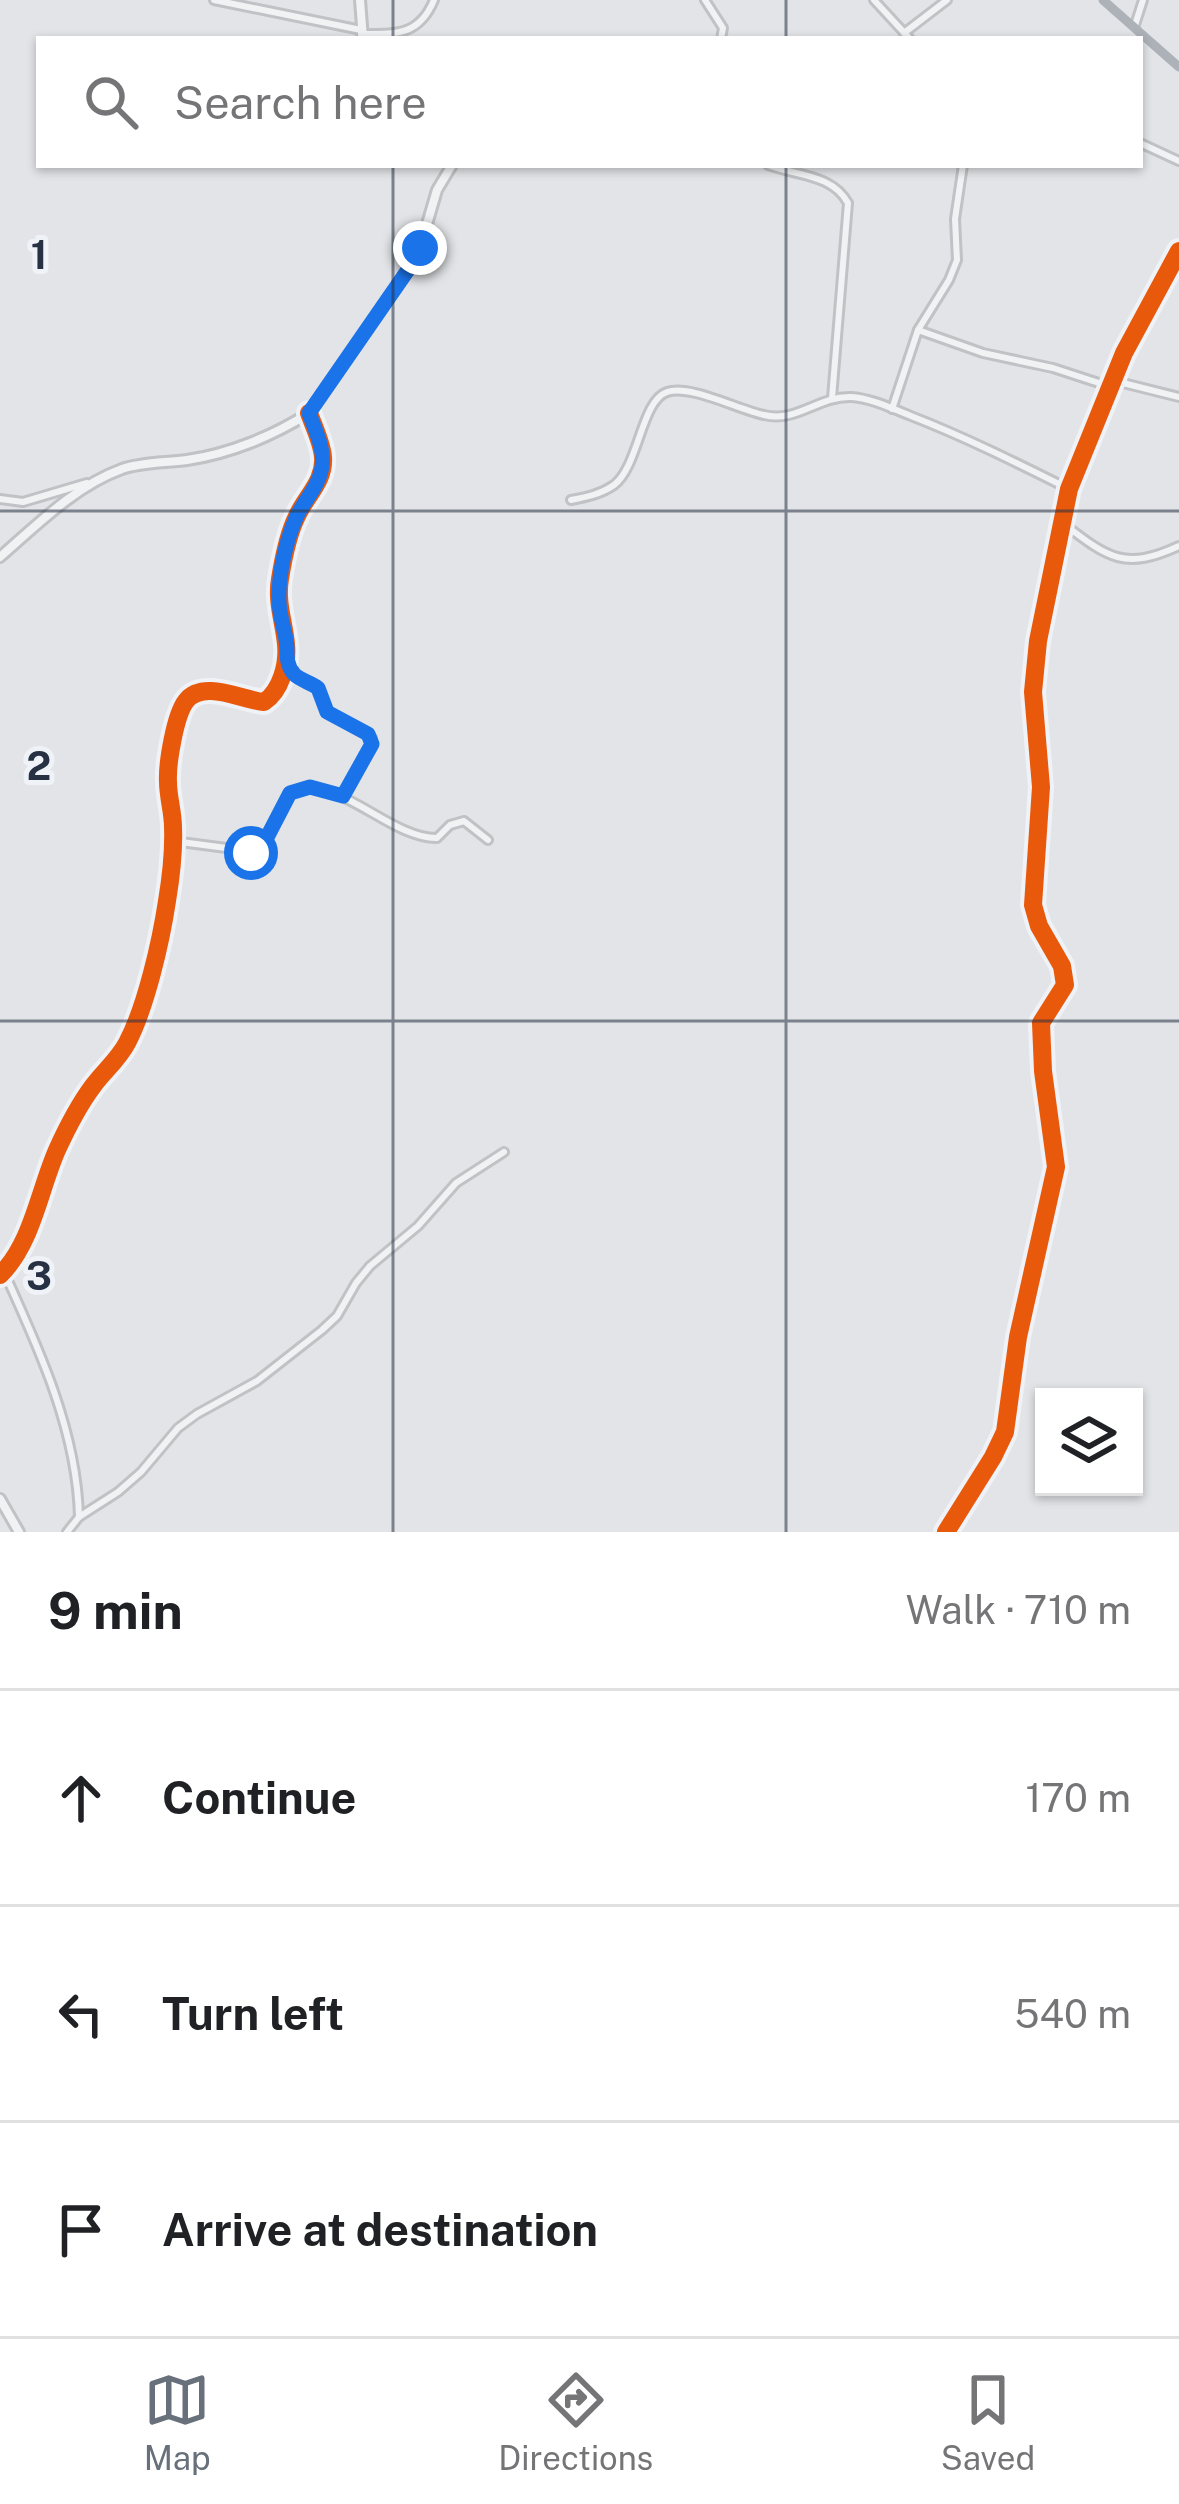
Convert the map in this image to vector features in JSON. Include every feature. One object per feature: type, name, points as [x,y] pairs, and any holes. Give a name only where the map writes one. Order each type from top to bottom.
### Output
[{"type":"main road","points":[[1102,0],[1179,67]]},
{"type":"street","points":[[214,0],[362,34],[410,29],[428,15],[434,0]]},
{"type":"street","points":[[360,0],[362,34]]},
{"type":"street","points":[[706,0],[723,28],[722,36]]},
{"type":"street","points":[[874,0],[907,36],[947,0]]},
{"type":"street","points":[[1134,27],[1143,0]]},
{"type":"street","points":[[1143,144],[1179,161]]},
{"type":"street","points":[[2,502],[23,502],[139,464],[232,449],[286,428],[309,413],[410,267],[437,190],[450,168]]},
{"type":"street","points":[[779,168],[828,182],[848,203],[832,398]]},
{"type":"street","points":[[892,409],[918,330],[957,260],[955,219],[962,168]]},
{"type":"street","points":[[946,1532],[1005,1432],[1018,1336],[1056,1167],[1041,1023],[1065,985],[1062,966],[1033,905],[1041,787],[1033,692],[1038,641],[1069,489],[1110,383],[1179,251]]},
{"type":"street","points":[[918,330],[983,353],[1179,397]]},
{"type":"street","points":[[571,500],[598,494],[618,482],[631,462],[654,402],[662,393],[673,391],[783,418],[832,398],[854,397],[979,445],[1069,489]]},
{"type":"street","points":[[79,1517],[78,1490],[47,1369],[2,1274],[16,1257],[73,1118],[129,1039],[154,962],[168,900],[173,842],[168,780],[182,708],[200,691],[269,700],[282,676],[287,646],[280,579],[298,513],[322,469],[323,454],[309,413]]},
{"type":"street","points":[[0,557],[76,494],[102,479]]},
{"type":"street","points":[[1064,524],[1109,555],[1127,560],[1149,560],[1179,546]]},
{"type":"street","points":[[286,659],[297,677],[318,688],[327,712],[372,738],[343,796]]},
{"type":"street","points":[[173,842],[257,852],[290,793],[310,787],[343,796],[420,836],[437,838],[450,825],[464,821],[488,840]]},
{"type":"street","points":[[67,1532],[79,1517],[141,1472],[178,1428],[257,1381],[322,1330],[338,1316],[370,1266],[418,1226],[456,1183],[504,1152]]},
{"type":"street","points":[[0,1499],[19,1532]]},
{"type":"cycle path","points":[[946,1532],[1005,1432],[1018,1337],[1056,1167],[1041,1023],[1065,985],[1062,966],[1033,905],[1041,787],[1033,692],[1038,641],[1069,489],[1124,353],[1179,251]]},
{"type":"cycle path","points":[[0,1275],[27,1233],[69,1125],[127,1043],[146,993],[171,874],[168,774],[182,708],[193,695],[212,691],[264,702],[282,676],[286,652],[279,596],[283,564],[294,523],[323,466],[309,413]]},
{"type":"route","points":[[251,853],[262,847],[290,793],[310,787],[343,796],[372,744],[368,734],[327,712],[318,688],[291,670],[279,602],[280,579],[298,513],[322,469],[323,454],[309,413],[420,248]]}]
